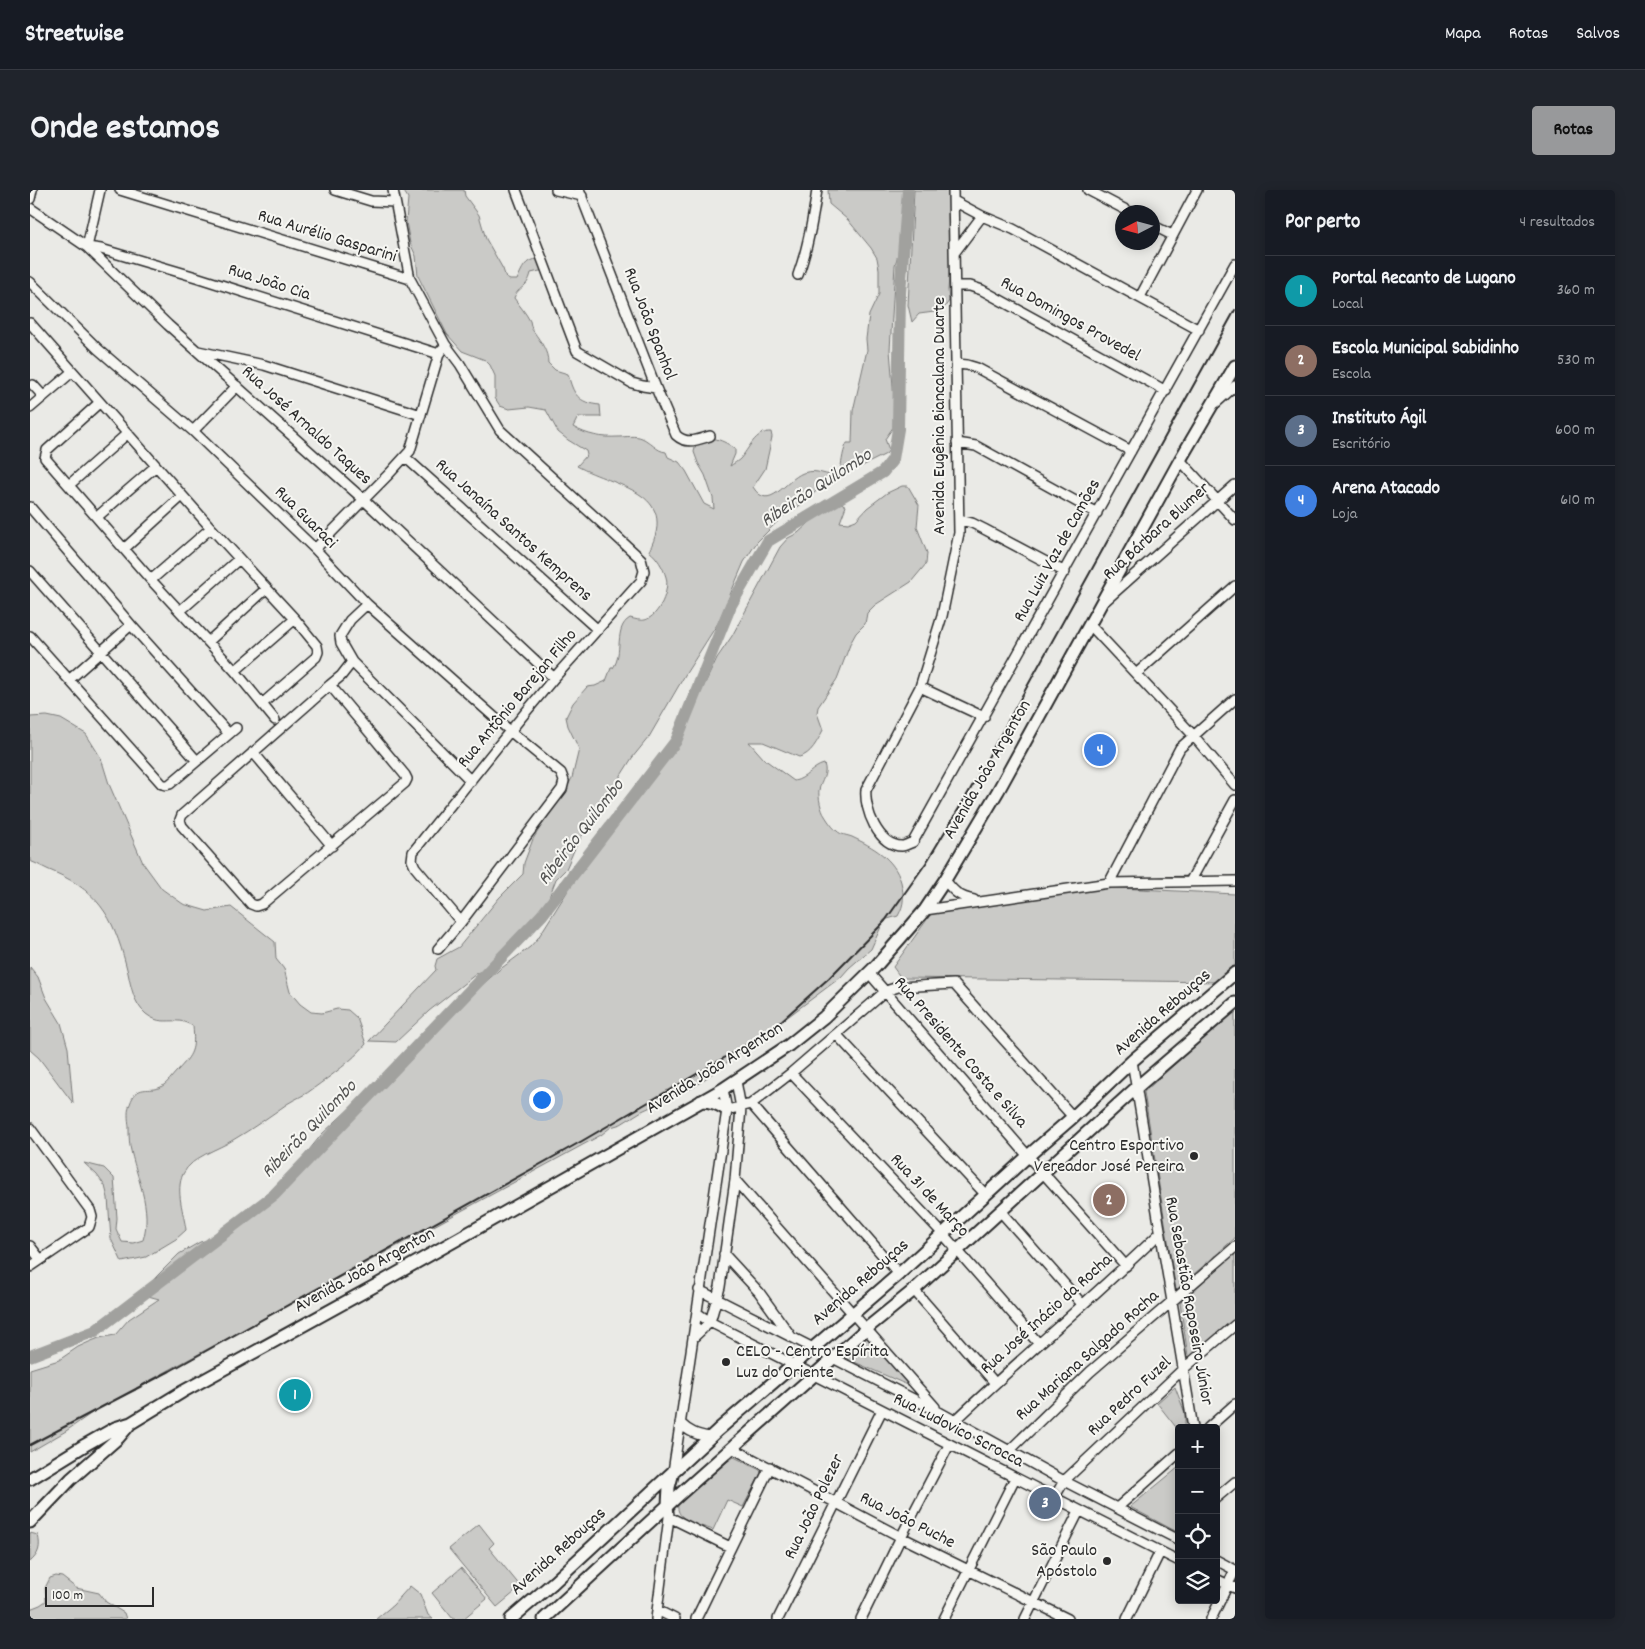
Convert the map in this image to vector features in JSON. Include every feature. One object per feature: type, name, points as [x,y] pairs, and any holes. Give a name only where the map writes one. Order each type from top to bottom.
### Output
[{"type":"main road","name":"Avenida João Argenton","points":[[30,1479],[93,1440],[115,1428],[131,1423],[182,1392],[380,1284],[723,1089],[789,1045],[824,1017],[869,973],[925,910],[945,880],[998,791],[1180,460],[1235,366]]},
{"type":"main road","name":"Avenida Rebouças","points":[[510,1619],[554,1582],[710,1437],[899,1274],[1132,1062],[1233,977]]},
{"type":"main road","points":[[544,1619],[668,1505],[866,1329],[914,1290],[1136,1088],[1235,1003]]},
{"type":"main road","points":[[701,1101],[719,1104],[727,1110]]},
{"type":"main road","name":"Avenida João Argenton","points":[[30,1522],[71,1479],[119,1437],[131,1423]]},
{"type":"main road","points":[[668,1505],[672,1472]]},
{"type":"main road","points":[[554,1582],[568,1597]]},
{"type":"street","points":[[30,199],[32,190]]},
{"type":"street","points":[[87,247],[100,190]]},
{"type":"street","name":"Rua Aurélio Gasparini","points":[[120,190],[410,279]]},
{"type":"street","points":[[335,190],[371,201],[395,202]]},
{"type":"street","points":[[314,549],[410,451],[439,354],[445,344],[410,279],[393,190]]},
{"type":"street","points":[[516,190],[577,351],[632,383],[656,388]]},
{"type":"street","points":[[556,190],[580,193]]},
{"type":"street","points":[[798,276],[805,257],[817,190]]},
{"type":"street","name":"Avenida Eugênia Biancalana Duarte","points":[[902,846],[889,842],[878,831],[867,808],[866,790],[920,686],[942,616],[959,533],[953,190]]},
{"type":"street","points":[[1088,190],[1117,205]]},
{"type":"street","points":[[1140,297],[1198,190]]},
{"type":"street","name":"Rua João Spanhol","points":[[580,193],[656,388],[676,434],[682,440],[691,442],[710,436]]},
{"type":"street","points":[[954,201],[982,216],[1013,229],[1199,330]]},
{"type":"street","name":"Rua José Arnaldo Taques","points":[[30,208],[87,247],[168,325],[363,499],[554,678]]},
{"type":"street","points":[[955,252],[982,216]]},
{"type":"street","points":[[1160,229],[1172,235]]},
{"type":"street","name":"Rua João Cia","points":[[87,247],[101,249],[196,277],[439,354]]},
{"type":"street","name":"Rua Luiz Vaz de Camões","points":[[902,846],[914,842],[1235,264]]},
{"type":"street","name":"Rua Guaraci","points":[[30,282],[98,349],[193,431],[314,549],[367,604],[510,731],[561,773],[564,781],[562,789],[461,922]]},
{"type":"street","name":"Rua Domingos Provedel","points":[[956,286],[970,286],[982,290],[1166,391]]},
{"type":"street","points":[[30,323],[99,403],[295,619],[317,646],[318,652],[316,657],[262,704]]},
{"type":"street","name":"Rua Antônio Barejan Filho","points":[[445,344],[460,364],[500,430],[640,560],[644,571],[641,581],[554,678],[413,852],[412,860],[415,867],[461,922]]},
{"type":"street","points":[[198,351],[264,365],[421,415]]},
{"type":"street","points":[[956,364],[977,368],[1131,452]]},
{"type":"street","points":[[30,408],[72,372]]},
{"type":"street","points":[[34,385],[43,396]]},
{"type":"street","points":[[193,431],[237,386]]},
{"type":"street","points":[[1212,407],[1235,386]]},
{"type":"street","points":[[99,403],[47,450],[46,458],[151,580],[235,671],[275,720]]},
{"type":"street","points":[[69,485],[128,433]]},
{"type":"street","points":[[957,443],[976,446],[1097,513]]},
{"type":"street","name":"Rua Janaína Santos Kemprens","points":[[405,457],[598,630]]},
{"type":"street","points":[[1180,460],[1235,520]]},
{"type":"street","points":[[96,517],[156,466]]},
{"type":"street","name":"Rua Bárbara Blumer","points":[[1101,604],[1235,485]]},
{"type":"street","points":[[124,549],[182,496]]},
{"type":"street","points":[[30,507],[131,624],[232,731],[170,784],[162,784],[30,636]]},
{"type":"street","points":[[960,520],[984,528],[1065,572]]},
{"type":"street","points":[[151,580],[211,528]]},
{"type":"street","points":[[180,612],[239,559]]},
{"type":"street","points":[[30,571],[197,761]]},
{"type":"street","points":[[1136,674],[1235,586]]},
{"type":"street","points":[[208,642],[266,589]]},
{"type":"street","points":[[367,604],[350,620],[340,636],[341,642],[352,662],[471,781]]},
{"type":"street","points":[[235,671],[295,619]]},
{"type":"street","points":[[69,680],[131,624]]},
{"type":"street","points":[[1090,625],[1193,735],[1235,785]]},
{"type":"street","points":[[330,685],[407,779],[405,783],[332,846],[262,904],[256,906],[251,904],[182,826],[180,820],[182,815],[253,752],[330,685],[341,676],[352,662]]},
{"type":"street","points":[[920,686],[984,717]]},
{"type":"street","points":[[1109,883],[1180,748],[1235,700]]},
{"type":"street","points":[[253,752],[332,846]]},
{"type":"street","points":[[1191,880],[1235,800]]},
{"type":"street","points":[[945,880],[953,892],[963,898],[979,902]]},
{"type":"street","points":[[925,910],[1109,883],[1191,880],[1235,881]]},
{"type":"street","points":[[438,948],[461,922]]},
{"type":"street","name":"Rua Presidente Costa e Silva","points":[[869,973],[886,990],[1028,1156],[1126,1266]]},
{"type":"street","points":[[727,1110],[742,1108],[751,1104],[791,1073],[886,990],[954,984],[1073,1117]]},
{"type":"street","points":[[836,1034],[986,1195]]},
{"type":"street","name":"Rua Sebastião Raposeiro Júnior","points":[[1132,1062],[1192,1424]]},
{"type":"street","name":"Rua 31 de Março","points":[[791,1073],[958,1250],[1039,1344]]},
{"type":"street","points":[[693,1338],[710,1322],[717,1300],[735,1180],[742,1108],[736,1081]]},
{"type":"street","points":[[672,1472],[727,1110],[723,1089]]},
{"type":"street","points":[[751,1104],[899,1274]]},
{"type":"street","points":[[30,1128],[90,1210],[92,1217],[90,1227],[30,1267]]},
{"type":"street","points":[[735,1180],[939,1412]]},
{"type":"street","points":[[1001,1212],[1082,1304]]},
{"type":"street","name":"Rua José Inácio da Rocha","points":[[955,1421],[1160,1233]]},
{"type":"street","points":[[30,1246],[40,1259]]},
{"type":"street","name":"Rua Mariana Salgado Rocha","points":[[1010,1450],[1090,1372],[1235,1247]]},
{"type":"street","points":[[724,1254],[759,1292],[790,1335]]},
{"type":"street","name":"Rua Ludovico Scrocca","points":[[699,1290],[939,1412],[1064,1481],[1175,1538]]},
{"type":"street","points":[[914,1290],[995,1383]]},
{"type":"street","name":"Rua Ludovico Scrocca","points":[[697,1313],[710,1322],[814,1376],[1175,1559]]},
{"type":"street","name":"Rua Pedro Fuzel","points":[[1054,1498],[1064,1481],[1182,1370],[1235,1325]]},
{"type":"street","points":[[1212,1424],[1235,1404]]},
{"type":"street","name":"Rua João Polezer","points":[[778,1619],[882,1410]]},
{"type":"street","points":[[680,1423],[698,1436],[710,1437]]},
{"type":"street","points":[[861,1619],[949,1444]]},
{"type":"street","name":"Rua João Puche","points":[[732,1448],[901,1537],[1068,1619]]},
{"type":"street","points":[[1117,1508],[1175,1457]]},
{"type":"street","points":[[696,1619],[770,1467]]},
{"type":"street","points":[[944,1619],[1014,1478]]},
{"type":"street","points":[[1220,1495],[1235,1482]]},
{"type":"street","points":[[668,1505],[669,1518],[657,1615],[675,1619]]},
{"type":"street","points":[[1025,1619],[1079,1510]]},
{"type":"street","points":[[669,1518],[730,1547]]},
{"type":"street","points":[[1127,1619],[1160,1552]]},
{"type":"street","points":[[1211,1619],[1232,1586],[1235,1570],[1220,1562]]},
{"type":"street","points":[[1220,1581],[1232,1586]]},
{"type":"shaded area","points":[[403,190],[464,190],[465,196],[479,215],[486,239],[506,278],[517,280],[527,263],[538,259],[544,270],[531,273],[525,285],[514,298],[530,321],[532,330],[544,347],[548,363],[555,370],[568,374],[572,387],[582,400],[600,405],[601,417],[578,417],[573,427],[589,434],[600,436],[642,438],[659,450],[666,452],[668,457],[679,462],[704,504],[714,509],[713,498],[705,475],[694,452],[697,440],[717,439],[735,449],[730,466],[740,459],[757,437],[765,432],[771,432],[772,437],[765,469],[753,487],[759,494],[765,497],[771,496],[803,473],[813,471],[838,475],[847,443],[852,443],[853,411],[867,350],[866,339],[869,315],[879,294],[879,269],[877,258],[871,248],[848,220],[829,204],[828,190],[905,190],[908,220],[895,265],[890,350],[896,423],[885,439],[889,450],[886,454],[822,486],[802,504],[782,517],[757,542],[744,562],[718,623],[649,737],[632,758],[613,788],[605,796],[575,848],[566,869],[556,879],[545,908],[527,933],[487,969],[476,974],[429,1011],[396,1042],[369,1041],[436,970],[437,959],[459,947],[499,898],[523,874],[524,863],[533,839],[562,797],[572,778],[579,749],[568,726],[566,717],[573,703],[587,687],[606,681],[611,668],[613,668],[616,662],[620,634],[625,622],[630,618],[645,620],[650,618],[662,602],[667,582],[661,566],[655,556],[649,551],[656,531],[656,515],[650,503],[625,486],[577,466],[587,455],[586,451],[558,432],[546,410],[529,407],[509,409],[500,406],[495,398],[495,376],[490,365],[485,360],[462,351],[447,334],[418,276],[416,256],[410,243],[406,222],[408,198]]},
{"type":"shaded area","points":[[914,190],[951,190],[951,253],[949,301],[942,311],[919,314],[912,322],[908,305]]},
{"type":"shaded area","points":[[902,486],[908,486],[919,505],[917,527],[927,553],[926,564],[911,582],[875,605],[867,613],[865,624],[856,633],[851,642],[837,679],[818,707],[817,713],[823,730],[811,750],[799,757],[763,742],[749,742],[764,759],[794,781],[824,764],[825,774],[819,790],[819,796],[822,811],[828,820],[842,834],[860,841],[882,854],[898,874],[903,891],[902,907],[898,916],[884,920],[871,949],[841,977],[694,1087],[642,1111],[621,1124],[611,1127],[601,1135],[136,1388],[136,1390],[99,1408],[66,1431],[30,1452],[30,1369],[59,1360],[78,1347],[99,1338],[115,1335],[129,1319],[159,1299],[148,1296],[146,1290],[149,1284],[179,1254],[200,1242],[219,1237],[240,1223],[284,1181],[322,1134],[364,1095],[410,1046],[499,970],[530,947],[538,938],[567,892],[571,880],[593,852],[635,789],[651,772],[685,726],[717,658],[732,636],[780,547],[837,497],[837,500],[846,506],[840,522],[848,523],[856,520],[867,508],[887,493]]},
{"type":"shaded area","points":[[47,716],[61,719],[86,734],[101,758],[109,784],[143,863],[162,889],[183,904],[207,911],[231,907],[275,942],[276,959],[284,969],[290,992],[300,1004],[311,1012],[322,1013],[337,1009],[348,1010],[357,1018],[366,1044],[335,1073],[311,1090],[227,1144],[192,1162],[183,1174],[180,1188],[186,1230],[176,1239],[146,1257],[122,1262],[111,1239],[108,1198],[105,1186],[97,1175],[84,1163],[104,1168],[114,1178],[116,1229],[122,1242],[133,1243],[143,1240],[146,1228],[145,1204],[130,1146],[128,1109],[136,1093],[161,1087],[187,1060],[192,1051],[194,1041],[193,1026],[181,1021],[155,1019],[142,1010],[134,995],[112,925],[96,900],[71,880],[30,861],[30,717]]},
{"type":"shaded area","points":[[1099,887],[1235,894],[1235,971],[1223,982],[901,978],[893,967],[931,914]]},
{"type":"shaded area","points":[[30,967],[38,977],[46,998],[61,1023],[68,1048],[73,1103],[39,1058],[30,1050]]},
{"type":"shaded area","name":"Centro Esportivo Vereador José Pereira","points":[[1235,1010],[1235,1238],[1176,1290],[1144,1092]]},
{"type":"shaded area","points":[[1235,1252],[1235,1320],[1189,1362],[1180,1303]]},
{"type":"shaded area","points":[[868,1335],[917,1389],[852,1361],[847,1353]]},
{"type":"shaded area","points":[[1175,1387],[1185,1413],[1185,1424],[1175,1424],[1175,1426],[1157,1403]]},
{"type":"shaded area","points":[[734,1457],[760,1470],[761,1473],[743,1507],[727,1500],[713,1530],[690,1522],[680,1515],[678,1504]]},
{"type":"shaded area","points":[[1175,1470],[1175,1531],[1130,1507]]},
{"type":"shaded area","points":[[479,1524],[494,1543],[489,1548],[521,1587],[497,1607],[449,1549]]},
{"type":"shaded area","points":[[30,1533],[38,1535],[39,1543],[37,1553],[30,1562]]},
{"type":"shaded area","points":[[461,1568],[487,1599],[463,1619],[453,1619],[432,1593]]},
{"type":"shaded area","points":[[62,1577],[76,1588],[99,1593],[106,1602],[124,1613],[126,1619],[30,1619],[30,1609],[46,1601],[45,1588],[50,1578]]},
{"type":"shaded area","points":[[410,1586],[420,1594],[428,1615],[433,1619],[376,1619],[393,1605]]},
{"type":"waterway","name":"Ribeirão Quilombo","points":[[30,1356],[95,1331],[274,1195],[542,915],[676,741],[731,605],[768,541],[883,472],[893,459],[898,429],[900,293],[908,190]]},
{"type":"railway","points":[[30,1445],[170,1371],[582,1141],[770,1031],[829,978],[885,921],[926,863],[970,790],[1235,310]]},
{"type":"place","name":"Arena Atacado","points":[[1100,750]]},
{"type":"place","name":"Centro Esportivo Vereador José Pereira","points":[[1194,1156]]},
{"type":"place","name":"Escola Municipal Sabidinho","points":[[1109,1200]]},
{"type":"place","name":"CELO - Centro Espírita Luz do Oriente","points":[[726,1362]]},
{"type":"place","name":"Portal Recanto de Lugano","points":[[295,1395]]},
{"type":"place","name":"Instituto Ágil","points":[[1045,1503]]},
{"type":"place","name":"São Paulo Apóstolo","points":[[1107,1561]]}]
